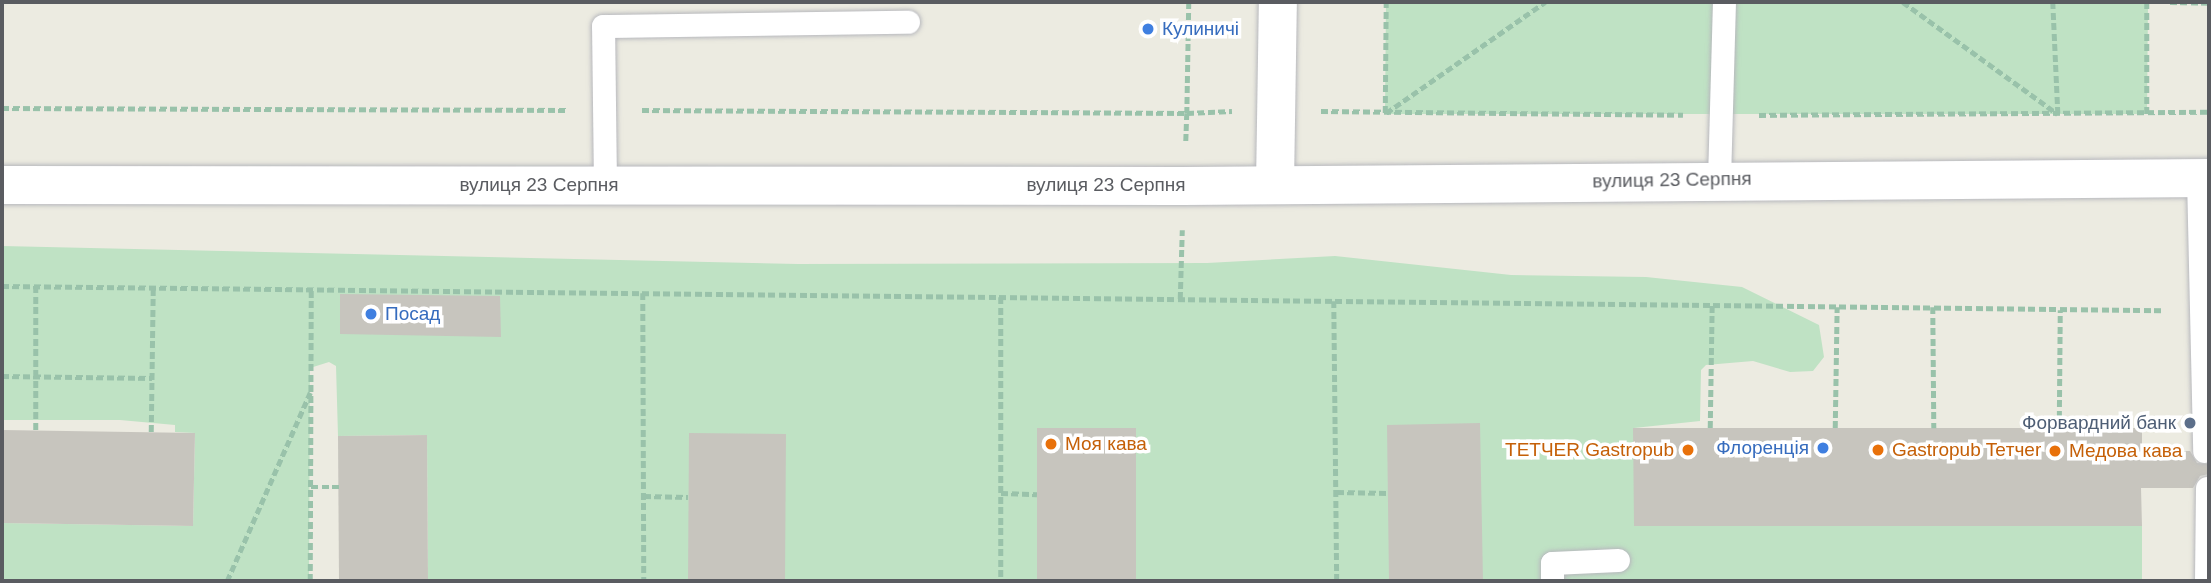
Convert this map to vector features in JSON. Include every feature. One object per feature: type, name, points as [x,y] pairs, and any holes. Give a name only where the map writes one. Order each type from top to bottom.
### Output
[{"type":"street","points":[[1275,185],[1278,2]]},
{"type":"street","name":"вулиця 23 Серпня","points":[[2,185],[1183,186],[2203,177]]},
{"type":"lane","points":[[1719,180],[1724,2]]},
{"type":"lane","points":[[605,185],[603,26],[908,22]]},
{"type":"lane","points":[[2203,177],[2199,310],[2204,451]]},
{"type":"lane","points":[[2206,581],[2207,488]]},
{"type":"lane","points":[[1552,581],[1552,564],[1618,560]]},
{"type":"path","points":[[1180,299],[1189,2]]},
{"type":"path","points":[[1386,2],[1385,114],[1545,2]]},
{"type":"path","points":[[1903,2],[2059,114],[2053,2]]},
{"type":"path","points":[[2147,2],[2147,114]]},
{"type":"path","points":[[2170,2],[2209,3]]},
{"type":"path","points":[[2,108],[1187,113]]},
{"type":"path","points":[[2,286],[2199,310]]},
{"type":"path","points":[[36,286],[36,430]]},
{"type":"path","points":[[151,432],[153,288]]},
{"type":"path","points":[[310,581],[311,290]]},
{"type":"path","points":[[643,293],[644,581]]},
{"type":"path","points":[[1001,298],[1001,581]]},
{"type":"path","points":[[1334,301],[1337,581]]},
{"type":"path","points":[[1710,428],[1712,305]]},
{"type":"path","points":[[1835,428],[1837,307]]},
{"type":"path","points":[[1933,307],[1934,428]]},
{"type":"path","points":[[2059,428],[2060,309]]},
{"type":"path","points":[[2,376],[152,378]]},
{"type":"path","points":[[227,581],[311,389]]},
{"type":"path","points":[[311,487],[339,486]]},
{"type":"path","points":[[1337,492],[1388,493]]},
{"type":"path","points":[[1001,493],[1037,494]]},
{"type":"path","points":[[643,496],[688,497]]},
{"type":"green space","points":[[1386,2],[2148,2],[2147,114],[1385,114]]},
{"type":"green space","points":[[2,246],[798,264],[1207,263],[1335,256],[1511,275],[1646,277],[1742,287],[1819,325],[1824,357],[1813,371],[1790,372],[1753,361],[1706,365],[1701,370],[1700,421],[1634,428],[2142,526],[2142,581],[428,581],[427,435],[338,436],[336,366],[329,362],[310,368],[309,581],[2,581],[2,523],[193,526],[195,433],[175,432],[175,425],[120,420],[2,420]]},
{"type":"building","points":[[340,294],[500,296],[501,337],[340,334]]},
{"type":"building","points":[[1480,423],[1483,581],[1389,581],[1387,425]]},
{"type":"building","points":[[1037,428],[1136,428],[1136,581],[1037,581]]},
{"type":"building","points":[[1633,428],[2142,428],[2142,451],[2190,451],[2197,463],[2209,464],[2209,474],[2200,476],[2193,488],[2141,488],[2142,526],[1634,526]]},
{"type":"building","points":[[2,430],[195,433],[193,526],[2,523]]},
{"type":"building","points":[[689,433],[786,434],[785,581],[688,581]]},
{"type":"building","points":[[427,435],[428,581],[339,581],[338,436]]},
{"type":"place","name":"Кулиничі","points":[[1148,29]]},
{"type":"place","name":"Посад","points":[[371,314]]},
{"type":"place","name":"Форвардний банк","points":[[2190,423]]},
{"type":"place","name":"Моя кава","points":[[1051,444]]},
{"type":"place","name":"Флоренція","points":[[1823,448]]},
{"type":"place","name":"ТЕТЧЕR Gastropub","points":[[1688,450]]},
{"type":"place","name":"Gastropub Teтчеr","points":[[1878,450]]},
{"type":"place","name":"Медова кава","points":[[2055,451]]}]
